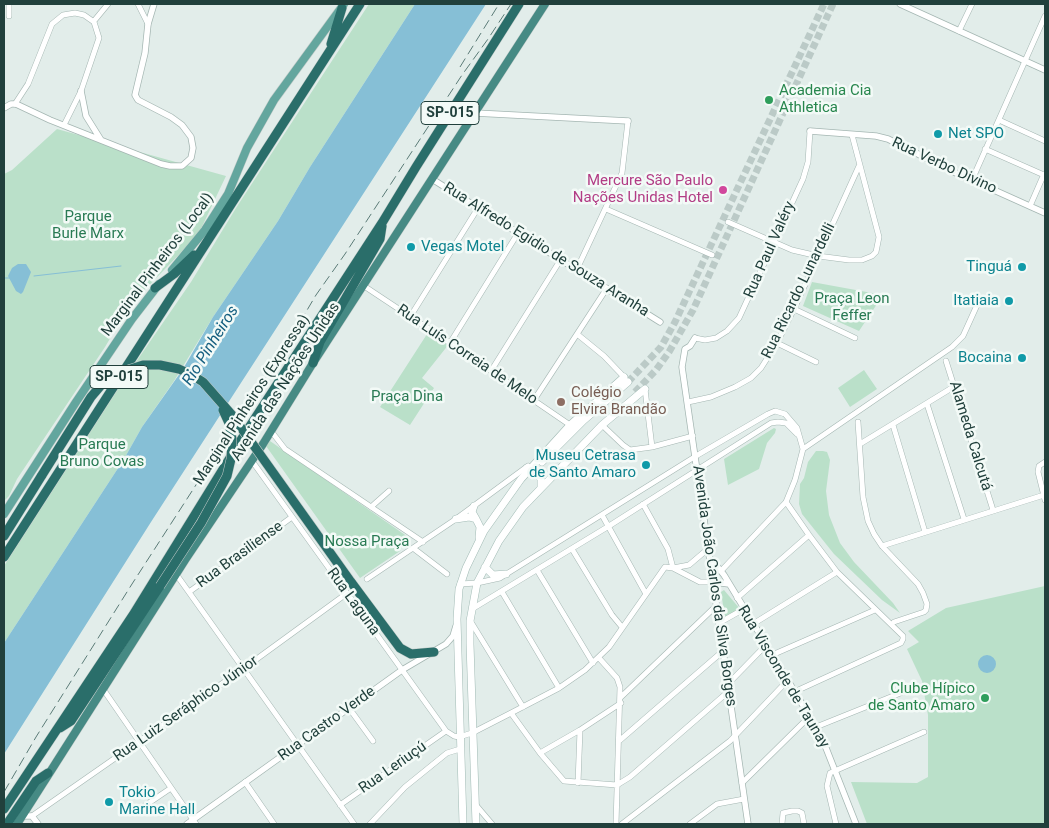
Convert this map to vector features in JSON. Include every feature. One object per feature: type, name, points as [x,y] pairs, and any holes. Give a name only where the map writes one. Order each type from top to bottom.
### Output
[{"type":"highway","name":"SP-015","points":[[4,558],[360,4]]},
{"type":"highway","name":"Marginal Pinheiros (Expressa)","points":[[4,810],[133,615],[241,440],[382,223],[519,4]]},
{"type":"highway","name":"Avenida das Nações Unidas","points":[[17,824],[176,574],[252,461],[313,363],[545,4]]},
{"type":"highway","points":[[329,52],[343,6]]},
{"type":"highway","points":[[313,363],[320,342],[380,239],[382,223]]},
{"type":"highway","points":[[155,288],[180,268],[206,242]]},
{"type":"highway","points":[[4,536],[91,397],[103,383],[115,374],[129,368],[144,365],[160,365],[179,369],[203,382],[216,396],[400,648],[411,654],[434,652]]},
{"type":"highway","points":[[58,729],[71,721],[201,523],[227,476],[232,450],[230,430],[227,416],[216,396]]},
{"type":"highway","points":[[7,824],[36,781],[48,773]]},
{"type":"main road","name":"Marginal Pinheiros (Local)","points":[[4,514],[76,402],[155,288],[183,259],[205,230],[228,194],[247,148],[272,104],[299,64],[343,6]]},
{"type":"main road","points":[[462,824],[457,619],[460,584],[479,540],[521,480],[570,425],[626,380]]},
{"type":"main road","points":[[530,469],[626,380]]},
{"type":"main road","points":[[476,824],[470,621],[478,584],[484,567],[514,518],[602,426],[645,389]]},
{"type":"main road","points":[[558,470],[570,452],[636,392]]},
{"type":"main road","points":[[530,469],[542,479],[541,489]]},
{"type":"main road","points":[[4,507],[14,499]]},
{"type":"main road","points":[[474,506],[472,512],[480,532],[479,540]]},
{"type":"main road","points":[[456,520],[469,517],[476,520]]},
{"type":"main road","points":[[484,567],[494,575],[506,574]]},
{"type":"street","points":[[9,4],[9,16]]},
{"type":"street","points":[[94,21],[108,4]]},
{"type":"street","points":[[138,4],[148,24]]},
{"type":"street","points":[[4,108],[15,104],[161,164],[182,166],[191,158],[194,148],[192,137],[171,116],[138,100],[135,95],[145,53],[148,24],[154,4]]},
{"type":"street","points":[[900,4],[1045,70]]},
{"type":"street","points":[[960,31],[972,4]]},
{"type":"street","points":[[15,104],[25,89],[48,31],[54,21],[63,14],[75,13],[84,15],[94,21],[99,38],[80,91],[64,125]]},
{"type":"street","points":[[972,180],[1045,16]]},
{"type":"street","points":[[80,91],[86,116],[101,140]]},
{"type":"street","points":[[475,113],[628,121],[622,173],[577,269]]},
{"type":"street","points":[[999,120],[1045,141]]},
{"type":"street","name":"Rua Verbo Divino","points":[[810,131],[876,136],[888,139],[972,180],[1045,212]]},
{"type":"street","name":"Rua Paul Valéry","points":[[695,338],[705,340],[716,338],[736,322],[803,179],[808,162],[810,131]]},
{"type":"street","points":[[728,222],[792,250],[818,256],[862,260],[872,256],[876,252],[879,242],[878,230],[852,135]]},
{"type":"street","points":[[985,149],[1045,174],[1030,206]]},
{"type":"street","name":"Rua Ricardo Lunardelli","points":[[688,402],[721,393],[751,378],[760,368],[777,343],[794,309],[859,166]]},
{"type":"street","name":"Rua Alfredo Egidio de Souza Aranha","points":[[432,179],[660,322]]},
{"type":"street","points":[[410,317],[478,208]]},
{"type":"street","points":[[606,209],[712,255]]},
{"type":"street","points":[[450,343],[518,233]]},
{"type":"street","points":[[491,371],[561,259]]},
{"type":"street","name":"Rua Luís Correia de Melo","points":[[364,286],[570,425]]},
{"type":"street","points":[[534,400],[607,288]]},
{"type":"street","points":[[803,449],[952,347],[963,336],[978,303]]},
{"type":"street","points":[[794,309],[855,338]]},
{"type":"street","points":[[576,334],[604,356],[626,380]]},
{"type":"street","name":"Avenida João Carlos da Silva Borges","points":[[695,338],[690,346],[685,349],[682,367],[748,824]]},
{"type":"street","points":[[777,343],[816,362]]},
{"type":"street","name":"Alameda Calcutá","points":[[946,361],[993,510]]},
{"type":"street","points":[[860,444],[955,386]]},
{"type":"street","points":[[645,389],[652,447]]},
{"type":"street","points":[[927,404],[964,520]]},
{"type":"street","points":[[774,412],[778,417],[778,422]]},
{"type":"street","points":[[460,584],[478,584],[491,581],[506,574],[696,456],[768,414],[774,412],[785,414],[800,436],[803,449],[795,480],[786,502],[721,571]]},
{"type":"street","points":[[858,422],[864,509],[874,534],[882,546],[918,584],[926,604],[924,612],[894,622]]},
{"type":"street","points":[[472,609],[609,526],[771,423],[790,423]]},
{"type":"street","points":[[893,425],[925,532]]},
{"type":"street","points":[[602,426],[630,450],[652,447],[693,436]]},
{"type":"street","points":[[271,430],[285,449],[423,542]]},
{"type":"street","name":"Rua Laguna","points":[[252,461],[446,731],[451,735],[459,737]]},
{"type":"street","points":[[882,546],[993,510],[1044,498],[1038,472],[1039,466],[1045,462]]},
{"type":"street","points":[[367,579],[530,469]]},
{"type":"street","points":[[371,507],[390,492]]},
{"type":"street","points":[[786,502],[838,572],[903,636],[901,643],[794,692]]},
{"type":"street","points":[[642,504],[668,549],[673,568]]},
{"type":"street","points":[[602,514],[646,594]]},
{"type":"street","name":"Rua Brasiliense","points":[[189,592],[292,517]]},
{"type":"street","points":[[737,598],[809,535]]},
{"type":"street","points":[[413,548],[447,574]]},
{"type":"street","points":[[673,568],[689,565],[709,548]]},
{"type":"street","points":[[572,549],[612,615],[622,627]]},
{"type":"street","name":"Rua Visconde de Taunay","points":[[710,558],[721,571],[810,716],[835,770],[856,824]]},
{"type":"street","points":[[686,575],[689,565]]},
{"type":"street","points":[[459,737],[472,733],[559,688],[593,663],[599,658],[622,627],[663,568],[667,566],[673,568],[705,583],[729,584]]},
{"type":"street","points":[[537,570],[593,663]]},
{"type":"street","points":[[753,624],[838,572]]},
{"type":"street","points":[[176,574],[352,822],[345,824]]},
{"type":"street","points":[[502,592],[559,688]]},
{"type":"street","name":"Rua Luiz Seráphico Júnior","points":[[32,816],[346,594]]},
{"type":"street","points":[[540,753],[580,730],[621,700],[717,605]]},
{"type":"street","points":[[719,624],[744,609]]},
{"type":"street","points":[[772,655],[876,610]]},
{"type":"street","name":"Rua Castro Verde","points":[[187,824],[195,822],[245,782],[402,670],[434,652],[451,639],[457,619]]},
{"type":"street","points":[[470,621],[522,707]]},
{"type":"street","points":[[728,684],[766,645]]},
{"type":"street","points":[[619,741],[723,651]]},
{"type":"street","points":[[599,658],[619,681],[621,700],[616,823]]},
{"type":"street","points":[[622,824],[735,736],[787,681]]},
{"type":"street","points":[[816,727],[918,686]]},
{"type":"street","points":[[103,689],[195,822]]},
{"type":"street","points":[[511,713],[540,753],[563,780],[578,783],[617,785],[630,777],[729,691]]},
{"type":"street","points":[[349,708],[373,741]]},
{"type":"street","points":[[742,783],[810,716]]},
{"type":"street","points":[[578,783],[580,730]]},
{"type":"street","name":"Rua Leriuçú","points":[[340,805],[446,731]]},
{"type":"street","points":[[836,824],[827,786],[828,775],[835,770],[924,732]]},
{"type":"street","points":[[370,824],[405,787],[447,753],[460,749]]},
{"type":"street","points":[[245,782],[274,824]]},
{"type":"street","points":[[138,811],[171,788]]},
{"type":"street","points":[[690,824],[717,804],[744,799]]},
{"type":"street","points":[[475,804],[492,824]]},
{"type":"street","points":[[782,824],[782,815],[798,811],[802,813],[804,824]]},
{"type":"street","points":[[22,816],[32,816],[38,824]]},
{"type":"green space","name":"Parque Bruno Covas","points":[[369,4],[415,4],[310,167],[278,221],[213,317],[174,381],[142,427],[124,459],[4,643],[4,566],[127,375],[191,282],[236,208]]},
{"type":"green space","name":"Parque Burle Marx","points":[[57,129],[226,176],[198,235],[130,305],[105,347],[4,501],[4,174],[12,170]]},
{"type":"green space","name":"Praça Leon Feffer","points":[[812,282],[883,295],[859,331],[803,306]]},
{"type":"green space","name":"Praça Dina","points":[[429,331],[449,344],[422,378],[434,388],[410,425],[380,407]]},
{"type":"green space","points":[[864,370],[877,389],[850,407],[838,388]]},
{"type":"green space","points":[[774,428],[776,429],[775,433],[767,443],[759,469],[728,485],[724,459]]},
{"type":"green space","name":"Nossa Praça","points":[[270,441],[408,537],[400,551],[360,578],[266,446]]},
{"type":"green space","points":[[816,451],[827,452],[830,460],[826,491],[829,515],[840,543],[854,562],[900,613],[882,600],[834,554],[802,514],[799,504],[800,484],[804,478],[808,462]]},
{"type":"green space","name":"Clube Hípico de Santo Amaro","points":[[1045,586],[1045,824],[867,824],[851,782],[917,783],[928,777],[928,715],[922,681],[907,649],[919,642],[908,631],[946,608]]},
{"type":"green space","points":[[724,590],[740,609],[725,618],[721,592]]},
{"type":"water","name":"Rio Pinheiros","points":[[415,4],[486,4],[151,522],[4,754],[4,643],[124,459],[142,427],[183,369],[213,317],[278,221],[310,167]]},
{"type":"water","points":[[18,264],[26,264],[31,272],[21,294],[16,291],[8,276],[12,268]]},
{"type":"water","points":[[983,655],[991,655],[996,660],[994,671],[983,673],[978,668],[978,660]]},
{"type":"waterway","points":[[34,276],[121,266]]},
{"type":"waterway","points":[[4,278],[10,278]]},
{"type":"tunnel","points":[[628,382],[661,347],[675,322],[824,4]]},
{"type":"tunnel","points":[[635,392],[656,370],[669,352],[693,310],[833,4]]},
{"type":"railway","points":[[460,67],[499,4]]},
{"type":"railway","points":[[4,792],[36,737],[132,584],[287,344],[316,295],[511,4]]},
{"type":"place","name":"Academia Cia Athletica","points":[[769,100]]},
{"type":"place","name":"Net SPO","points":[[938,134]]},
{"type":"place","name":"Mercure São Paulo Nações Unidas Hotel","points":[[723,190]]},
{"type":"place","name":"Vegas Motel","points":[[411,247]]},
{"type":"place","name":"Tinguá","points":[[1022,267]]},
{"type":"place","name":"Itatiaia","points":[[1009,301]]},
{"type":"place","name":"Bocaina","points":[[1022,358]]},
{"type":"place","name":"Colégio Elvira Brandão","points":[[561,402]]},
{"type":"place","name":"Museu Cetrasa de Santo Amaro","points":[[646,465]]},
{"type":"place","name":"Clube Hípico de Santo Amaro","points":[[985,698]]},
{"type":"place","name":"Tokio Marine Hall","points":[[109,802]]}]
